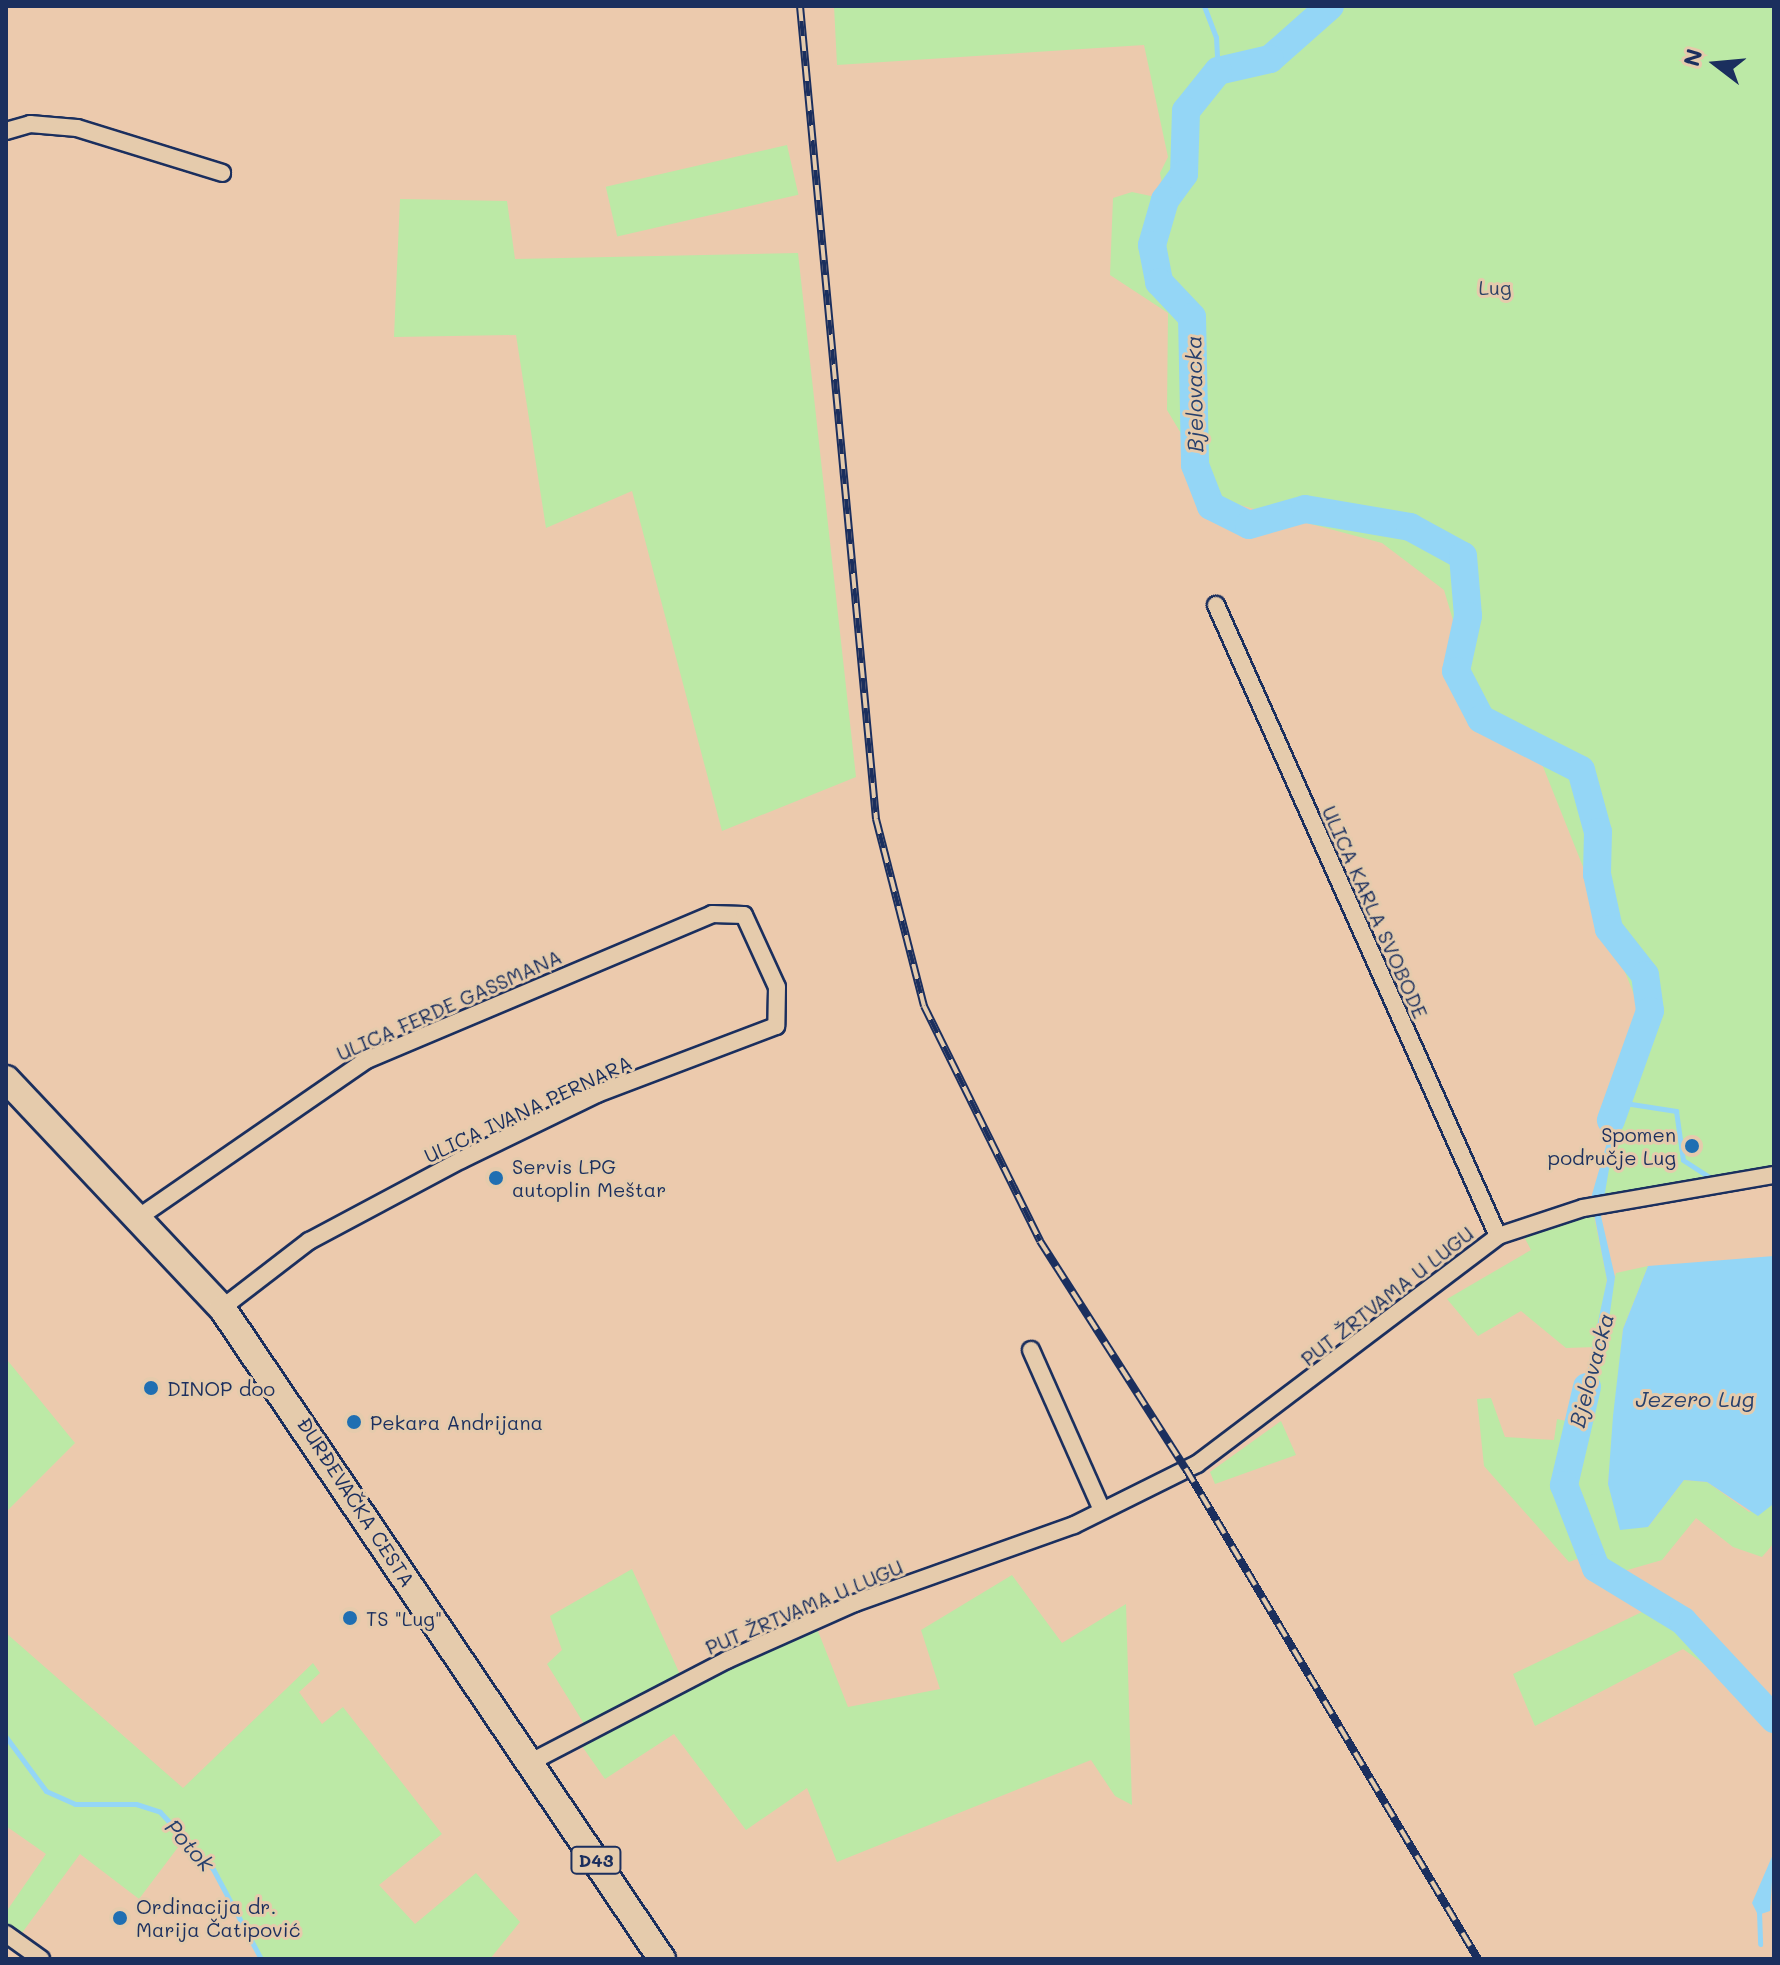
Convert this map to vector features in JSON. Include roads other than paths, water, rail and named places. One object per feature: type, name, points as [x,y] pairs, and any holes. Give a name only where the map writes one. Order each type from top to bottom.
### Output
[{"type":"main road","name":"ĐURĐEVAČKA CESTA","points":[[6,1079],[222,1308],[662,1959]]},
{"type":"street","points":[[6,131],[77,128],[222,173]]},
{"type":"street","name":"ULICA KARLA SVOBODE","points":[[1216,605],[1498,1236]]},
{"type":"street","name":"ULICA FERDE GASSMANA","points":[[139,1217],[367,1060],[712,914]]},
{"type":"street","name":"ULICA IVANA PERNARA","points":[[222,1308],[309,1241],[461,1160],[597,1094],[776,1026],[777,987],[744,915],[712,914]]},
{"type":"street","name":"PUT ŽRTVAMA U LUGU","points":[[531,1762],[581,1730],[841,1609],[1102,1510],[1197,1464],[1498,1236],[1583,1208],[1774,1175]]},
{"type":"street","points":[[1031,1350],[1102,1510]]},
{"type":"street","points":[[6,1934],[41,1959]]},
{"type":"water","points":[[1623,1087],[1601,1216],[1615,1277],[1605,1348],[1576,1423],[1607,1280],[1591,1198]]},
{"type":"water","name":"Jezero Lug","points":[[1774,1256],[1772,1505],[1758,1516],[1707,1482],[1684,1480],[1648,1527],[1620,1530],[1608,1484],[1613,1416],[1623,1329],[1648,1266]]},
{"type":"water","points":[[1774,1852],[1770,1911],[1758,1915],[1752,1903]]},
{"type":"waterway","points":[[1204,6],[1216,37],[1218,71]]},
{"type":"waterway","name":"Bjelovacka","points":[[1330,6],[1270,59],[1218,71],[1186,111],[1184,174],[1165,200],[1152,245],[1159,282],[1192,317],[1195,465],[1211,506],[1249,525],[1305,509],[1410,527],[1463,556],[1468,616],[1456,671],[1481,719],[1581,770],[1598,832],[1597,874],[1609,929],[1645,975],[1650,1011],[1611,1120]]},
{"type":"waterway","points":[[1618,1102],[1676,1111],[1683,1160],[1715,1181]]},
{"type":"waterway","name":"Bjelovacka","points":[[1587,1387],[1564,1485],[1596,1568],[1683,1621],[1774,1719]]},
{"type":"waterway","name":"Potok","points":[[6,1737],[46,1791],[75,1804],[136,1804],[160,1812],[213,1869],[261,1959]]},
{"type":"waterway","points":[[1759,1911],[1760,1944]]},
{"type":"railway","points":[[800,6],[876,819],[924,1006],[1040,1241],[1186,1469],[1478,1959]]},
{"type":"place","name":"Spomen područje Lug","points":[[1692,1146]]},
{"type":"place","name":"Servis LPG autoplin Meštar","points":[[496,1178]]},
{"type":"place","name":"DINOP doo","points":[[151,1388]]},
{"type":"place","name":"Pekara Andrijana","points":[[354,1422]]},
{"type":"place","name":"TS \"Lug\"","points":[[350,1618]]},
{"type":"place","name":"Ordinacija dr. Marija Čatipović","points":[[120,1918]]},
{"type":"park label","name":"Lug","points":[[1495,287]]}]
